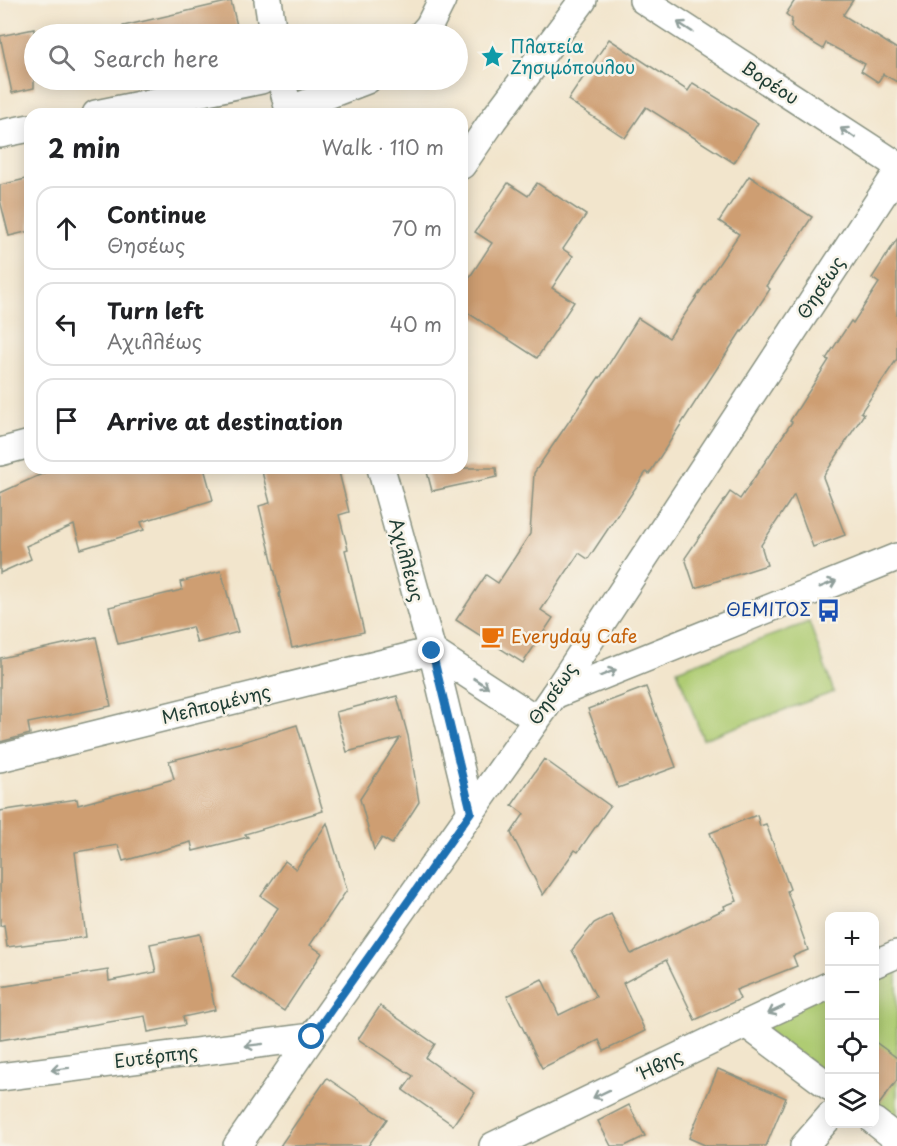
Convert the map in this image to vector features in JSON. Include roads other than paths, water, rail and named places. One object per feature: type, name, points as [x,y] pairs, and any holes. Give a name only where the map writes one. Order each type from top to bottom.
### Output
[{"type":"street","points":[[268,0],[272,24]]},
{"type":"street","points":[[430,24],[442,0]]},
{"type":"street","points":[[468,156],[583,0]]},
{"type":"street","name":"Βορέου","points":[[643,0],[897,165]]},
{"type":"street","points":[[125,108],[212,90]]},
{"type":"street","points":[[284,90],[288,108]]},
{"type":"street","points":[[299,108],[343,90]]},
{"type":"street","points":[[0,134],[24,129]]},
{"type":"street","name":"Θησέως","points":[[237,1146],[554,695],[897,173]]},
{"type":"street","points":[[0,452],[24,446]]},
{"type":"street","name":"Αχιλλέως","points":[[383,474],[432,651],[471,812]]},
{"type":"street","points":[[554,695],[897,557]]},
{"type":"street","points":[[432,651],[536,719]]},
{"type":"street","name":"Μελπομένης","points":[[0,758],[432,651]]},
{"type":"street","points":[[879,962],[897,954]]},
{"type":"street","name":"Ήβης","points":[[493,1146],[825,987]]},
{"type":"street","points":[[746,1024],[825,1083]]},
{"type":"street","name":"Ευτέρπης","points":[[0,1077],[312,1037]]},
{"type":"street","points":[[804,1146],[825,1122]]},
{"type":"street","points":[[879,1125],[897,1139]]},
{"type":"place","name":"Πλατεία Ζησιμόπουλου","points":[[492,57]]},
{"type":"place","name":"ΘΕΜΙΤΟΣ","points":[[829,610]]},
{"type":"place","name":"Everyday Cafe","points":[[493,637]]}]
